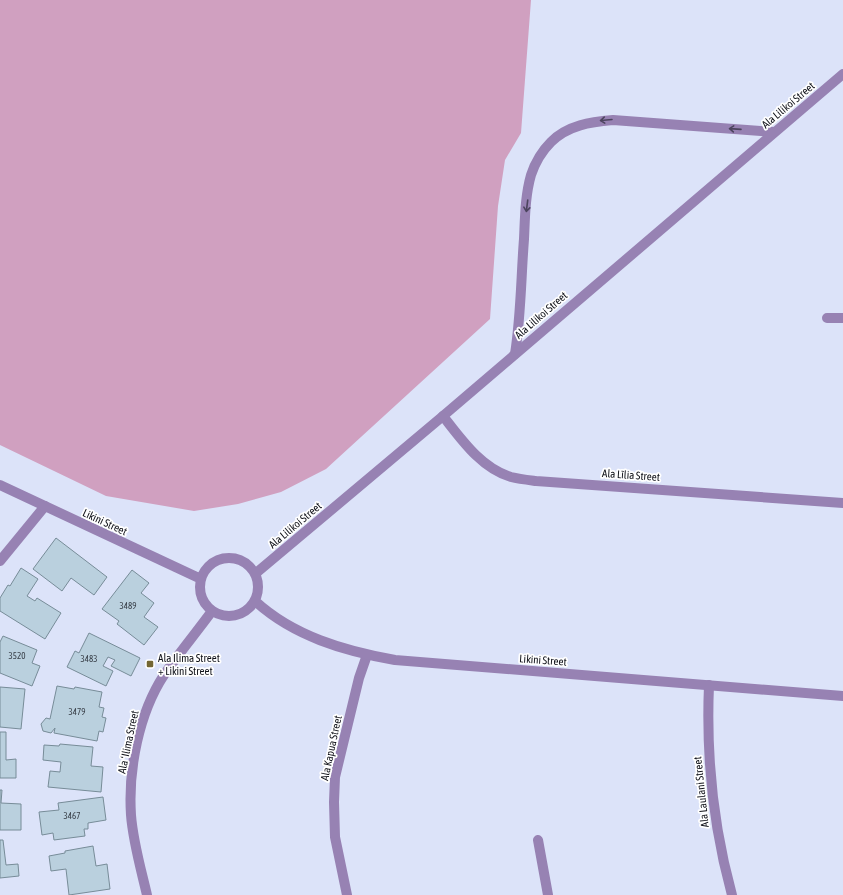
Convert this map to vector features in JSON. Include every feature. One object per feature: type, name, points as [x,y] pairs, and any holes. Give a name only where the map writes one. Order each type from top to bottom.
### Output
[{"type":"street","name":"Ala Lilikoi Street","points":[[255,574],[443,416],[843,74]]},
{"type":"street","points":[[515,354],[519,327],[525,224],[529,186],[536,162],[552,141],[575,127],[586,123],[613,120],[774,132]]},
{"type":"street","points":[[827,318],[843,318]]},
{"type":"street","name":"Ala Līlia Street","points":[[443,416],[477,456],[493,469],[511,477],[536,481],[843,503]]},
{"type":"street","name":"Likini Street","points":[[0,485],[201,579]]},
{"type":"street","points":[[0,561],[45,506]]},
{"type":"street","points":[[231,558],[241,560],[249,566],[255,574],[258,583],[258,592],[255,601],[249,609],[240,614],[221,616],[212,612],[205,605],[199,588],[205,570],[212,563],[221,559],[231,558]]},
{"type":"street","name":"Likini Street","points":[[255,601],[272,616],[296,630],[334,645],[367,655],[419,663],[843,696]]},
{"type":"street","name":"Ala ʻIlima Street","points":[[147,895],[131,815],[131,788],[134,761],[141,730],[147,707],[164,675],[212,612]]},
{"type":"street","name":"Ala Kapua Street","points":[[347,895],[335,837],[335,776],[359,678],[367,655]]},
{"type":"street","name":"Ala Laulani Street","points":[[709,685],[710,771],[712,792],[718,839],[732,895]]},
{"type":"street","points":[[538,840],[548,895]]},
{"type":"shaded area","points":[[0,0],[531,0],[521,133],[505,160],[498,206],[490,319],[326,469],[281,492],[238,504],[194,511],[106,496],[0,445]]},
{"type":"building","points":[[56,538],[107,577],[94,595],[71,578],[62,591],[33,569]]},
{"type":"building","points":[[21,568],[38,579],[27,596],[35,601],[37,598],[61,613],[45,639],[0,611],[0,598],[8,585],[10,586]]},
{"type":"building","points":[[132,570],[149,583],[141,593],[154,603],[144,617],[158,627],[144,645],[117,624],[119,621],[102,609]]},
{"type":"building","points":[[89,633],[140,658],[131,676],[111,666],[115,660],[108,657],[103,666],[113,671],[106,686],[67,667],[75,651],[79,653]]},
{"type":"building","points":[[3,636],[37,650],[32,663],[40,666],[32,686],[0,673],[0,642]]},
{"type":"building","points":[[57,686],[74,689],[75,687],[102,692],[99,707],[104,708],[102,717],[106,718],[103,732],[99,731],[97,741],[54,733],[55,728],[51,733],[43,731],[41,724],[46,718],[50,719]]},
{"type":"building","points":[[0,687],[25,689],[21,729],[0,727]]},
{"type":"building","points":[[0,732],[6,732],[6,760],[16,759],[16,778],[0,778]]},
{"type":"building","points":[[60,744],[93,747],[91,766],[103,767],[101,792],[48,787],[50,771],[60,772],[61,762],[43,760],[44,745],[59,746]]},
{"type":"building","points":[[0,790],[2,790],[1,803],[21,804],[21,830],[0,830]]},
{"type":"building","points":[[103,797],[106,820],[88,823],[88,829],[84,829],[85,836],[54,840],[53,833],[42,835],[39,812],[59,810],[58,803]]},
{"type":"building","points":[[0,840],[3,840],[6,865],[18,864],[19,876],[0,878]]},
{"type":"building","points":[[93,846],[96,866],[107,864],[110,889],[69,895],[66,869],[51,871],[49,856],[65,853],[65,851]]},
{"type":"place","name":"Ala Ilima Street + Likini Street","points":[[150,664]]}]
